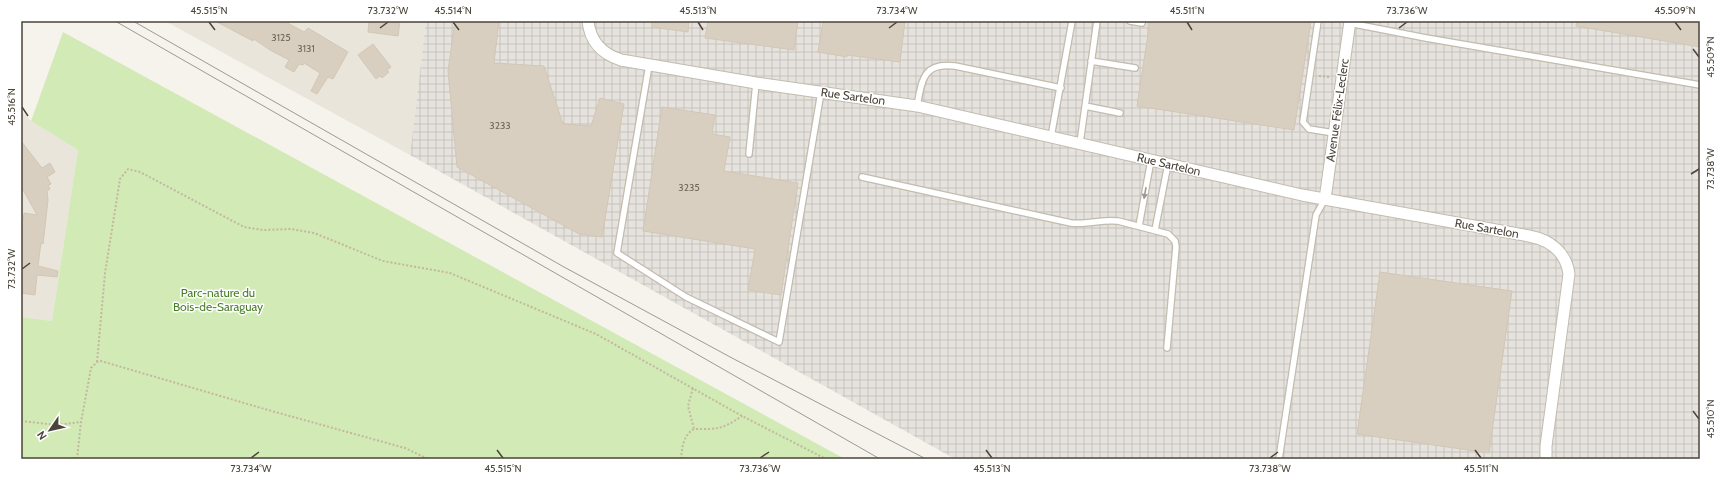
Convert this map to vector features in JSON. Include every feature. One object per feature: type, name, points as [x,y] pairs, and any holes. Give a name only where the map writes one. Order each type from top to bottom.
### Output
[{"type":"street","name":"Rue Sartelon","points":[[588,21],[592,38],[603,51],[621,60],[918,106],[1325,199],[1538,238],[1551,244],[1560,252],[1568,268],[1569,280],[1546,446],[1546,459]]},
{"type":"street","name":"Avenue Félix-Leclerc","points":[[1325,199],[1350,22]]},
{"type":"lane","points":[[1051,137],[1072,21]]},
{"type":"lane","points":[[1080,143],[1097,21]]},
{"type":"lane","points":[[1130,21],[1142,23]]},
{"type":"lane","points":[[1318,21],[1303,122],[1309,129],[1334,133]]},
{"type":"lane","points":[[1350,22],[1426,38],[1700,85]]},
{"type":"lane","points":[[1091,61],[1135,68]]},
{"type":"lane","points":[[649,65],[617,253],[686,297],[779,342],[821,92]]},
{"type":"lane","points":[[918,106],[923,77],[926,72],[939,66],[955,66],[1061,88]]},
{"type":"lane","points":[[748,154],[756,82]]},
{"type":"lane","points":[[1085,106],[1120,113]]},
{"type":"lane","points":[[1139,226],[1151,160]]},
{"type":"lane","points":[[1155,230],[1168,164]]},
{"type":"lane","points":[[862,177],[1071,223],[1082,225],[1110,220],[1155,230],[1172,236],[1176,247],[1167,348]]},
{"type":"lane","points":[[1279,459],[1316,215],[1325,199]]},
{"type":"path","points":[[1314,75],[1330,77]]},
{"type":"path","points":[[77,459],[81,422],[91,368],[97,362],[105,273],[120,179],[128,169],[140,172],[244,228],[263,230],[291,229],[314,233],[383,260],[450,272],[596,334],[742,416],[826,459]]},
{"type":"path","points":[[97,362],[101,361],[405,448],[428,459]]},
{"type":"path","points":[[693,388],[688,406],[694,429]]},
{"type":"path","points":[[681,459],[683,443],[687,434],[694,429],[717,429],[726,426],[742,416]]},
{"type":"path","points":[[21,421],[57,425],[81,422]]},
{"type":"shaded area","points":[[165,21],[426,21],[410,155]]},
{"type":"shaded area","points":[[426,21],[1700,21],[1700,459],[955,459],[410,155]]},
{"type":"shaded area","points":[[21,111],[31,121],[78,150],[52,321],[21,317]]},
{"type":"green space","name":"Parc-nature du Bois-de-Saraguay","points":[[63,32],[845,459],[21,459],[21,317],[52,321],[78,150],[31,121]]},
{"type":"building","points":[[215,21],[284,21],[304,32],[308,28],[348,52],[333,79],[328,77],[317,94],[311,91],[320,73],[304,63],[303,65],[299,64],[294,72],[285,67],[289,60],[270,50],[254,39],[253,41]]},
{"type":"building","points":[[369,21],[400,21],[398,36],[368,32]]},
{"type":"building","points":[[455,21],[499,21],[494,63],[544,66],[563,124],[591,126],[600,98],[624,104],[602,237],[579,234],[457,167],[448,71]]},
{"type":"building","points":[[652,21],[689,21],[688,32],[652,27]]},
{"type":"building","points":[[708,21],[798,21],[794,50],[705,38]]},
{"type":"building","points":[[823,21],[905,21],[900,62],[847,55],[847,57],[818,52]]},
{"type":"building","points":[[1150,21],[1311,21],[1294,130],[1137,106]]},
{"type":"building","points":[[1577,21],[1700,21],[1700,47],[1576,26]]},
{"type":"building","points":[[373,44],[391,67],[387,70],[389,72],[382,78],[380,76],[376,79],[358,55]]},
{"type":"building","points":[[662,107],[715,115],[712,134],[730,137],[724,171],[798,183],[781,295],[748,290],[755,249],[643,231]]},
{"type":"building","points":[[21,141],[42,168],[50,163],[55,172],[47,177],[51,184],[48,185],[50,189],[47,191],[48,200],[43,244],[41,243],[38,266],[58,271],[57,277],[37,275],[35,295],[21,293],[21,220],[23,220],[24,213],[37,215],[21,186]]},
{"type":"building","points":[[1380,272],[1512,291],[1489,453],[1357,434]]},
{"type":"tram line","points":[[115,21],[880,459]]},
{"type":"tram line","points":[[133,21],[564,267],[732,358],[926,459]]}]
